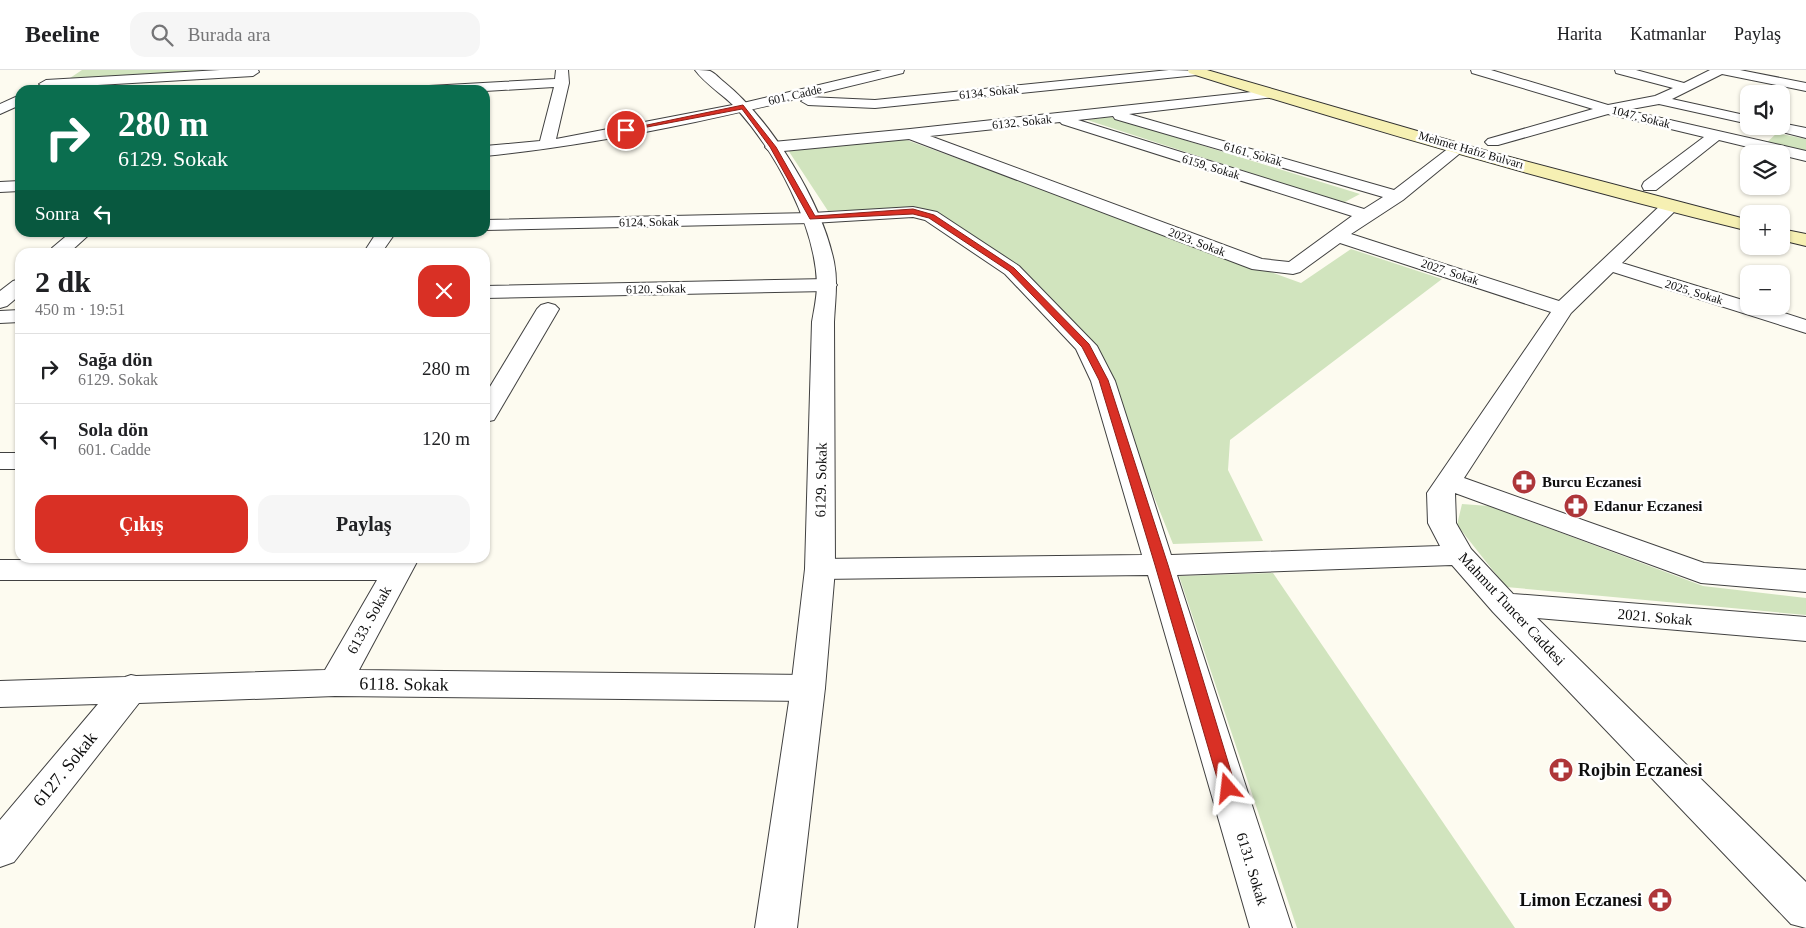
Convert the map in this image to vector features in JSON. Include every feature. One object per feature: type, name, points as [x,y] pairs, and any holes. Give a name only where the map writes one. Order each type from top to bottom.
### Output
[{"type":"main road","name":"Mehmet Hafız Bulvarı","points":[[1195,70],[1270,94],[1466,140],[1493,142],[1520,150]]},
{"type":"main road","name":"Mehmet Hafız Bulvarı","points":[[1221,70],[1660,196],[1740,211]]},
{"type":"main road","name":"Mehmet Hafız Bulvarı","points":[[1557,160],[1740,223]]},
{"type":"main road","points":[[1790,222],[1806,226]]},
{"type":"main road","points":[[1790,236],[1806,240]]},
{"type":"street","points":[[45,85],[71,70]]},
{"type":"street","name":"6129. Sokak","points":[[701,70],[743,107],[773,147],[812,218],[819,238],[825,294],[820,569],[808,688],[776,928]]},
{"type":"street","name":"601. Cadde","points":[[490,151],[547,145],[743,107],[898,70]]},
{"type":"street","name":"6134. Sokak","points":[[782,99],[875,104],[1195,70]]},
{"type":"street","name":"1047. Sokak","points":[[1478,70],[1608,109],[1806,156]]},
{"type":"street","points":[[1621,70],[1686,87]]},
{"type":"street","points":[[1493,142],[1608,109],[1659,100],[1720,70],[1806,87]]},
{"type":"street","points":[[68,85],[254,71]]},
{"type":"street","points":[[241,84],[254,71]]},
{"type":"street","points":[[476,85],[562,76],[547,145]]},
{"type":"street","name":"6132. Sokak","points":[[773,147],[910,134],[1270,94]]},
{"type":"street","points":[[1659,100],[1740,118]]},
{"type":"street","points":[[0,110],[15,102]]},
{"type":"street","name":"6161. Sokak","points":[[1109,112],[1397,196]]},
{"type":"street","name":"6159. Sokak","points":[[1056,118],[1366,215]]},
{"type":"street","points":[[1790,129],[1806,133]]},
{"type":"street","name":"2023. Sokak","points":[[910,134],[1259,265],[1294,268],[1366,215],[1397,196],[1466,140]]},
{"type":"street","name":"Mahmut Tuncer Caddesi","points":[[1716,135],[1660,196],[1610,265],[1563,309],[1441,493],[1442,523],[1460,555],[1504,604],[1806,910]]},
{"type":"street","points":[[0,187],[15,186]]},
{"type":"street","name":"6131. Sokak","points":[[812,218],[913,212],[931,216],[1012,270],[1086,346],[1104,380],[1162,565],[1271,928]]},
{"type":"street","name":"6124. Sokak","points":[[490,225],[812,218]]},
{"type":"street","name":"2027. Sokak","points":[[1336,236],[1563,309]]},
{"type":"street","points":[[64,248],[77,237]]},
{"type":"street","points":[[376,248],[384,237]]},
{"type":"street","name":"2025. Sokak","points":[[1610,265],[1806,327]]},
{"type":"street","points":[[15,291],[4,304],[15,312]]},
{"type":"street","name":"6120. Sokak","points":[[490,292],[825,294]]},
{"type":"street","points":[[490,309],[548,309],[825,294]]},
{"type":"street","points":[[490,407],[548,309]]},
{"type":"street","points":[[0,461],[15,460]]},
{"type":"street","points":[[1449,482],[1701,573],[1806,581]]},
{"type":"street","points":[[820,569],[1162,565],[1460,555]]},
{"type":"street","points":[[0,570],[401,564]]},
{"type":"street","name":"6133. Sokak","points":[[334,683],[401,564]]},
{"type":"street","name":"2021. Sokak","points":[[1504,604],[1806,629]]},
{"type":"street","name":"6118. Sokak","points":[[0,694],[131,688],[334,683],[808,688]]},
{"type":"street","name":"6127. Sokak","points":[[0,850],[131,688]]},
{"type":"green space","points":[[82,70],[249,70],[64,82]]},
{"type":"green space","points":[[1110,117],[1360,194],[1343,203],[1087,120]]},
{"type":"green space","points":[[1775,135],[1787,135],[1806,139],[1806,153],[1790,149],[1790,145],[1765,144]]},
{"type":"green space","points":[[901,138],[1301,283],[1351,249],[1442,279],[1230,440],[1228,470],[1263,541],[1173,544],[1093,345],[1024,270],[947,218],[920,208],[828,211],[788,150]]},
{"type":"green space","points":[[1462,504],[1489,506],[1703,586],[1806,598],[1806,615],[1506,587],[1457,525]]},
{"type":"green space","points":[[1273,573],[1515,928],[1297,928],[1179,576]]},
{"type":"place","name":"Burcu Eczanesi","points":[[1524,482]]},
{"type":"place","name":"Edanur Eczanesi","points":[[1576,506]]},
{"type":"place","name":"Rojbin Eczanesi","points":[[1561,770]]},
{"type":"place","name":"Limon Eczanesi","points":[[1660,900]]},
{"type":"route","points":[[626,130],[743,107],[773,147],[812,218],[913,212],[931,216],[1012,270],[1086,346],[1104,380],[1162,565],[1228,788]]}]
